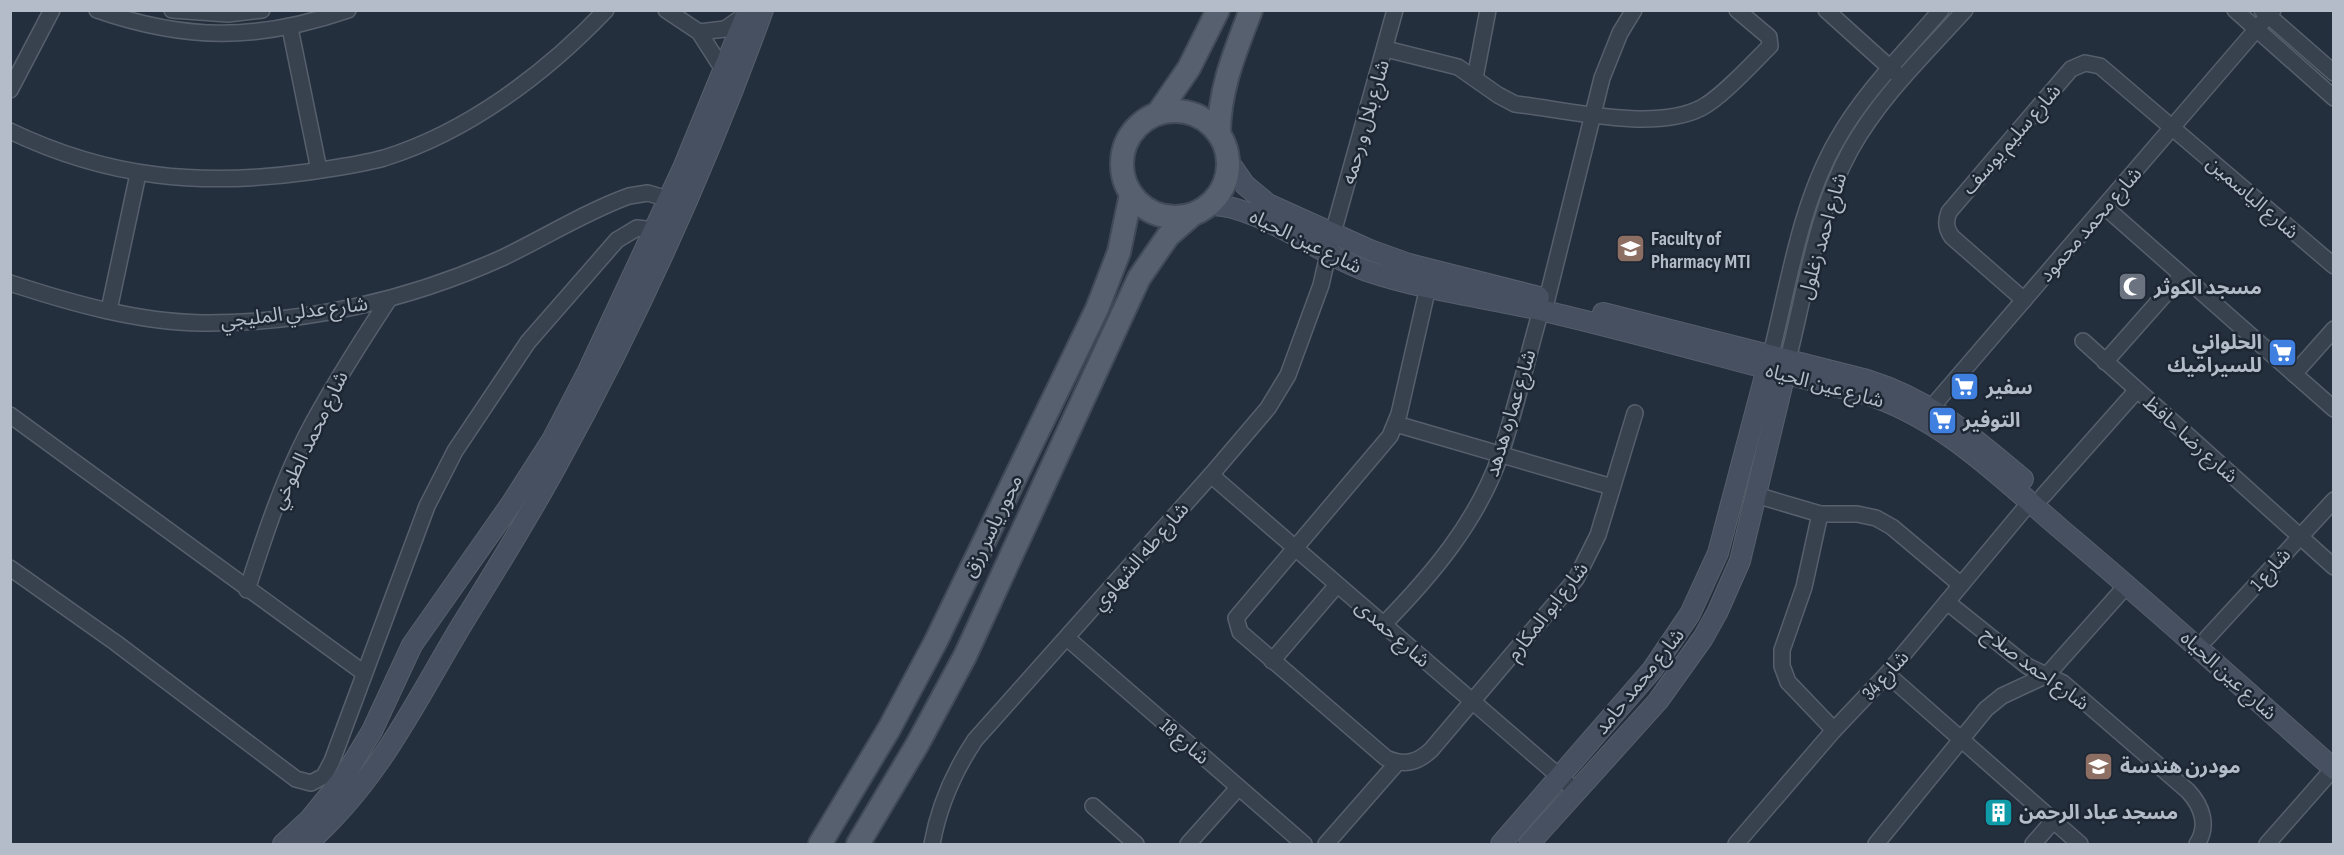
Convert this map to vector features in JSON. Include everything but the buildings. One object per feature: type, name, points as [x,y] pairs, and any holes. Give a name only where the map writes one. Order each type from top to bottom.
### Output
[{"type":"main road","points":[[1158,113],[1189,68],[1218,10]]},
{"type":"main road","points":[[1219,134],[1197,115],[1178,111],[1158,113],[1141,123],[1125,147],[1122,166],[1131,194],[1153,213],[1172,218],[1201,210],[1226,181],[1229,162],[1219,134],[1220,104],[1226,75],[1251,10]]},
{"type":"main road","name":"محور ياسر رزق","points":[[820,844],[889,729],[936,641],[1097,309],[1119,252],[1131,194]]},
{"type":"main road","name":"محور ياسر رزق","points":[[858,844],[922,736],[969,647],[1139,278],[1167,236],[1201,210]]},
{"type":"street","points":[[10,90],[52,10]]},
{"type":"street","points":[[97,10],[129,21],[174,31],[249,33],[290,28],[348,10]]},
{"type":"street","points":[[172,10],[228,14],[262,10]]},
{"type":"street","points":[[10,131],[76,159],[138,174],[172,178],[270,178],[384,158],[473,116],[517,88],[563,52],[606,10]]},
{"type":"street","points":[[666,10],[699,32],[724,71]]},
{"type":"street","name":"شارع بلال و رحمه","points":[[1329,255],[1333,233],[1395,10]]},
{"type":"street","points":[[1475,78],[1488,10]]},
{"type":"street","name":"شارع عماره هدهد","points":[[1383,625],[1433,571],[1453,544],[1481,497],[1500,456],[1544,304],[1610,55],[1634,10]]},
{"type":"street","points":[[1386,49],[1449,64],[1515,104],[1659,120],[1687,114],[1704,106],[1771,44],[1769,37],[1737,10]]},
{"type":"street","points":[[1826,10],[1903,79]]},
{"type":"street","name":"شارع احمد زغلول","points":[[1778,364],[1813,193],[1828,158],[1846,124],[1941,10]]},
{"type":"street","name":"شارع احمد زغلول","points":[[1778,364],[1830,198],[1860,134],[1903,79],[1965,10]]},
{"type":"street","points":[[2235,10],[2334,98]]},
{"type":"street","points":[[699,32],[725,29],[752,11]]},
{"type":"street","points":[[283,844],[310,819],[344,777],[372,731],[412,645],[552,440],[588,371],[655,230],[752,11]]},
{"type":"street","points":[[307,844],[351,799],[394,742],[556,466],[612,361],[684,208],[752,11]]},
{"type":"street","points":[[2267,12],[2334,73]]},
{"type":"street","name":"شارع محمد محمود","points":[[1928,412],[2256,30],[2267,12]]},
{"type":"street","points":[[290,28],[319,170]]},
{"type":"street","name":"شارع سليم يوسف","points":[[2024,300],[1952,237],[1946,225],[1946,219],[1948,212],[2071,69],[2085,63],[2100,66],[2172,128]]},
{"type":"street","name":"شارع الياسمين","points":[[2172,128],[2334,266]]},
{"type":"street","name":"شارع عين الحياه","points":[[1229,162],[1245,186],[1260,198],[1333,233],[1408,264],[1544,304],[1778,364],[1884,385],[1928,412],[1952,420],[2127,585],[2333,769]]},
{"type":"street","points":[[109,310],[138,174]]},
{"type":"street","points":[[1813,193],[1830,198]]},
{"type":"street","name":"شارع عدلي المليجي","points":[[10,283],[59,299],[143,317],[201,323],[301,315],[389,299],[501,258],[628,196],[648,194],[668,199]]},
{"type":"street","name":"شارع عين الحياه","points":[[1201,210],[1228,206],[1247,212],[1329,255],[1368,272],[1428,286],[1544,304]]},
{"type":"street","points":[[2105,207],[2334,409]]},
{"type":"street","points":[[10,568],[125,650],[297,779],[311,783],[324,776],[332,761],[427,506],[455,451],[490,395],[528,342],[617,240],[637,228],[655,230]]},
{"type":"street","name":"شارع طه الشهاوي","points":[[932,844],[945,792],[958,765],[975,740],[1268,408],[1288,375],[1322,285],[1329,255]]},
{"type":"street","points":[[2105,362],[2182,275]]},
{"type":"street","points":[[1326,844],[1397,763],[1386,758],[1272,661],[1240,632],[1236,618],[1383,447],[1395,424],[1428,286]]},
{"type":"street","name":"شارع محمد الطوخي","points":[[247,590],[273,513],[305,438],[344,367],[389,299]]},
{"type":"street","points":[[2294,374],[2334,329]]},
{"type":"street","name":"شارع رضا حافظ","points":[[2083,341],[2334,567]]},
{"type":"street","name":"شارع محمد حامد","points":[[1529,844],[1658,701],[1703,638],[1740,561],[1755,495],[1778,364]]},
{"type":"street","name":"شارع محمد حامد","points":[[1508,842],[1659,661],[1701,594],[1718,553],[1778,364]]},
{"type":"street","name":"شارع 34","points":[[1736,844],[1834,730],[1887,674],[2036,499],[2137,390]]},
{"type":"street","name":"شارع ابو المكارم","points":[[1397,763],[1410,763],[1422,759],[1474,702],[1576,579],[1598,535],[1635,413]]},
{"type":"street","points":[[10,415],[247,590],[364,673]]},
{"type":"street","points":[[1395,424],[1612,487]]},
{"type":"street","name":"شارع حمدى","points":[[1211,475],[1576,791]]},
{"type":"street","points":[[1755,495],[1820,514],[1866,515],[1884,522],[1961,585]]},
{"type":"street","name":"شارع عين الحياه","points":[[2036,499],[2207,638],[2334,753]]},
{"type":"street","name":"شارع 1","points":[[2207,638],[2334,500]]},
{"type":"street","points":[[1820,514],[1804,587],[1782,650],[1782,666],[1788,682],[1834,730]]},
{"type":"street","points":[[1272,661],[1337,585]]},
{"type":"street","points":[[1876,844],[1993,702],[2048,675],[2127,585]]},
{"type":"street","points":[[451,590],[439,620],[440,626],[448,633],[459,631]]},
{"type":"street","name":"شارع احمد صلاح","points":[[1947,602],[2027,666],[2069,688],[2196,800],[2204,820],[2203,831],[2197,844]]},
{"type":"street","name":"شارع 18","points":[[1067,638],[1304,844]]},
{"type":"street","points":[[1887,674],[2080,844]]},
{"type":"street","points":[[2267,844],[2333,769]]},
{"type":"street","points":[[1188,844],[1239,788]]},
{"type":"street","points":[[1093,806],[1136,844]]},
{"type":"street","points":[[2032,844],[2053,821]]},
{"type":"place","name":"Faculty of Pharmacy MTI","points":[[1630,249]]},
{"type":"place","name":"مسجد الكوثر","points":[[2133,287]]},
{"type":"place","name":"الحلواني للسيراميك","points":[[2283,353]]},
{"type":"place","name":"سفير","points":[[1965,387]]},
{"type":"place","name":"التوفير","points":[[1942,420]]},
{"type":"place","name":"مودرن هندسة","points":[[2099,766]]},
{"type":"place","name":"مسجد عباد الرحمن","points":[[1998,812]]}]
